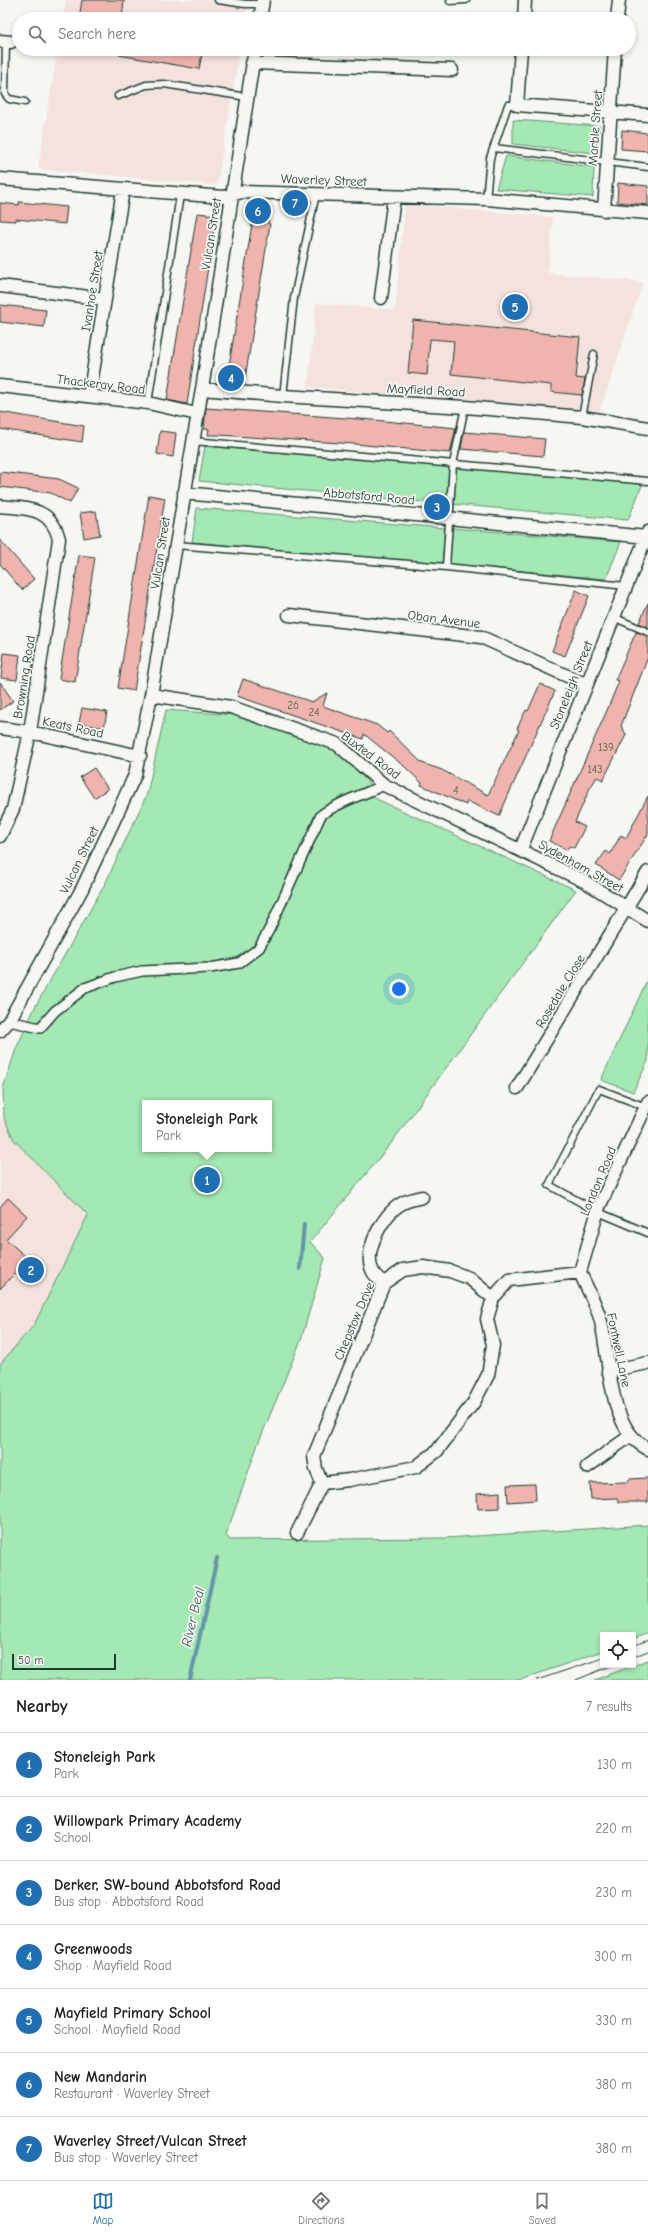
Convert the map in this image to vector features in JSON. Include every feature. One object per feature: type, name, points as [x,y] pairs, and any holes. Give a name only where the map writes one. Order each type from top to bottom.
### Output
[{"type":"street","points":[[524,12],[525,0]]},
{"type":"street","points":[[618,12],[619,0]]},
{"type":"street","points":[[261,12],[263,2]]},
{"type":"street","name":"Vulcan Street","points":[[0,1031],[9,1021],[82,889],[135,775],[140,756],[202,389],[254,56]]},
{"type":"street","points":[[520,56],[517,105],[648,115]]},
{"type":"street","name":"Marble Street","points":[[604,210],[606,161],[614,56]]},
{"type":"street","points":[[252,63],[452,70]]},
{"type":"street","name":"Waverley Street","points":[[0,179],[180,195],[223,197],[242,192],[486,199],[648,213]]},
{"type":"street","name":"Ivanhoe Street","points":[[89,396],[123,190]]},
{"type":"street","points":[[381,298],[394,197]]},
{"type":"street","points":[[0,286],[105,299]]},
{"type":"street","name":"Thackeray Road","points":[[0,386],[148,403],[197,414]]},
{"type":"street","name":"Mayfield Road","points":[[202,389],[283,396],[465,407],[582,417],[648,428]]},
{"type":"street","name":"Abbotsford Road","points":[[184,492],[647,534]]},
{"type":"street","name":"Browning Road","points":[[0,506],[35,510],[50,520],[57,530],[59,539],[30,732],[13,809],[0,836]]},
{"type":"street","name":"Stoneleigh Street","points":[[521,849],[585,684],[647,534]]},
{"type":"street","name":"Oban Avenue","points":[[289,615],[481,637],[585,684]]},
{"type":"street","name":"Buxted Road","points":[[151,695],[231,707],[337,744],[384,785],[521,849]]},
{"type":"street","name":"Keats Road","points":[[0,728],[30,732],[140,756]]},
{"type":"street","points":[[9,1021],[40,1028],[55,1011],[85,988],[115,977],[142,971],[210,968],[239,963],[259,948],[270,928],[321,815],[336,804],[362,796],[384,785]]},
{"type":"street","name":"Sydenham Street","points":[[521,849],[584,881],[648,921]]},
{"type":"street","name":"Rosedale Close","points":[[517,1088],[648,872]]},
{"type":"street","name":"London Road","points":[[580,1272],[598,1212],[647,1105]]},
{"type":"street","points":[[384,1283],[373,1272],[370,1263],[372,1244],[376,1233],[384,1221],[400,1204],[422,1198]]},
{"type":"street","name":"Chepstow Drive","points":[[322,1483],[316,1469],[314,1456],[384,1283],[403,1270],[423,1266],[450,1271],[468,1278],[494,1298]]},
{"type":"street","points":[[297,1532],[322,1483],[349,1480],[416,1467],[437,1451],[474,1402],[488,1375],[493,1345],[487,1319],[494,1298],[509,1280],[580,1272]]},
{"type":"street","name":"Fontwell Lane","points":[[580,1272],[600,1318],[608,1371],[624,1425],[630,1436]]},
{"type":"street","points":[[608,1371],[648,1363]]},
{"type":"street","points":[[587,1467],[630,1436],[648,1449]]},
{"type":"lane","points":[[218,0],[245,4],[263,2]]},
{"type":"lane","points":[[450,1],[466,0]]},
{"type":"lane","points":[[6,42],[5,94],[9,99],[25,102]]},
{"type":"lane","points":[[118,96],[146,85],[164,84],[247,97]]},
{"type":"lane","points":[[486,199],[490,158],[508,105],[517,105]]},
{"type":"lane","points":[[494,148],[648,167]]},
{"type":"lane","points":[[283,396],[294,298],[316,194]]},
{"type":"lane","points":[[148,403],[180,195]]},
{"type":"lane","points":[[582,417],[594,354]]},
{"type":"lane","points":[[446,567],[448,517],[453,464],[465,407]]},
{"type":"lane","points":[[193,441],[648,481]]},
{"type":"lane","points":[[176,545],[446,567],[626,586]]},
{"type":"lane","points":[[613,617],[648,632]]},
{"type":"lane","points":[[647,1105],[599,1089],[549,1186],[598,1212],[648,1233]]},
{"type":"shaded area","points":[[66,0],[248,0],[246,12],[64,12]]},
{"type":"shaded area","points":[[57,56],[239,56],[217,185],[38,169]]},
{"type":"shaded area","points":[[405,204],[553,217],[548,273],[643,282],[599,414],[308,387],[316,303],[395,310]]},
{"type":"shaded area","points":[[4,1118],[14,1140],[89,1215],[34,1325],[0,1364],[0,1121]]},
{"type":"green space","points":[[513,120],[600,126],[595,153],[513,144]]},
{"type":"green space","points":[[506,156],[594,167],[593,197],[496,189]]},
{"type":"green space","points":[[205,446],[449,467],[446,504],[199,481]]},
{"type":"green space","points":[[454,467],[643,483],[628,520],[451,504]]},
{"type":"green space","points":[[197,508],[445,528],[442,565],[192,542]]},
{"type":"green space","points":[[451,528],[621,542],[606,579],[449,564]]},
{"type":"green space","points":[[166,710],[234,715],[337,751],[368,782],[370,796],[576,890],[389,1146],[310,1242],[325,1258],[301,1340],[258,1444],[226,1535],[230,1540],[445,1538],[648,1525],[648,1633],[636,1638],[636,1632],[600,1632],[600,1652],[520,1680],[0,1680],[0,1364],[34,1325],[88,1215],[14,1140],[4,1118],[3,1088],[16,1049],[35,1007],[105,884],[147,794]]},
{"type":"green space","points":[[648,978],[648,1061],[633,1092],[601,1080]]},
{"type":"green space","points":[[648,1660],[648,1680],[595,1680],[627,1668],[636,1668],[636,1665]]},
{"type":"building","points":[[82,0],[124,0],[123,12],[80,12]]},
{"type":"building","points":[[125,56],[202,56],[199,69]]},
{"type":"building","points":[[622,130],[648,133],[648,151],[621,149]]},
{"type":"building","points":[[618,183],[648,186],[648,205],[617,202]]},
{"type":"building","points":[[19,202],[67,207],[65,224],[16,219],[16,221],[0,220],[0,203],[19,205]]},
{"type":"building","points":[[252,206],[270,209],[268,223],[270,224],[244,385],[226,384],[253,218],[250,217]]},
{"type":"building","points":[[197,213],[216,215],[187,404],[167,400]]},
{"type":"building","points":[[0,305],[46,310],[44,327],[0,322]]},
{"type":"building","points":[[413,320],[580,337],[576,378],[585,379],[582,395],[551,392],[551,385],[451,374],[454,341],[430,339],[427,375],[408,373]]},
{"type":"building","points":[[206,408],[374,420],[456,428],[450,453],[355,444],[208,435],[209,429],[204,429]]},
{"type":"building","points":[[0,412],[84,426],[82,442],[0,429]]},
{"type":"building","points":[[160,431],[176,433],[173,457],[157,454]]},
{"type":"building","points":[[464,432],[545,439],[543,456],[461,449]]},
{"type":"building","points":[[0,472],[59,479],[78,488],[70,503],[51,493],[0,487]]},
{"type":"building","points":[[149,495],[165,498],[134,691],[118,688]]},
{"type":"building","points":[[96,511],[100,535],[84,538],[80,513]]},
{"type":"building","points":[[0,540],[34,579],[22,590],[0,564]]},
{"type":"building","points":[[79,555],[95,557],[75,682],[59,679]]},
{"type":"building","points":[[576,590],[589,596],[565,656],[552,651]]},
{"type":"building","points":[[648,603],[648,627],[639,623]]},
{"type":"building","points":[[636,632],[648,636],[648,657],[621,726],[626,734],[603,780],[597,777],[590,788],[575,822],[585,827],[574,848],[569,846],[567,850],[549,841],[608,708],[619,681],[615,680]]},
{"type":"building","points":[[4,653],[20,655],[17,680],[1,678]]},
{"type":"building","points":[[243,679],[312,702],[327,693],[323,706],[377,725],[387,733],[389,731],[422,763],[442,770],[488,795],[519,730],[517,729],[521,720],[526,710],[528,711],[540,684],[555,691],[499,816],[467,801],[466,805],[421,785],[422,783],[405,767],[364,734],[363,739],[237,696]]},
{"type":"building","points":[[0,682],[13,701],[0,710]]},
{"type":"building","points":[[82,708],[107,712],[104,728],[79,723]]},
{"type":"building","points":[[94,768],[108,789],[94,798],[80,777]]},
{"type":"building","points":[[648,796],[648,834],[619,880],[596,865],[606,851],[610,854],[621,835],[626,838]]},
{"type":"building","points":[[8,1198],[27,1216],[6,1239],[28,1259],[0,1289],[0,1207]]},
{"type":"building","points":[[648,1478],[648,1502],[619,1502],[617,1498],[591,1499],[590,1483],[629,1482],[629,1479]]},
{"type":"building","points":[[535,1484],[536,1500],[508,1502],[507,1485]]},
{"type":"building","points":[[500,1492],[500,1508],[478,1509],[477,1494]]},
{"type":"waterway","name":"River Beal","points":[[300,1269],[304,1224]]},
{"type":"waterway","name":"River Beal","points":[[190,1680],[217,1558]]},
{"type":"tram line","points":[[636,1645],[648,1640]]},
{"type":"tram line","points":[[636,1656],[648,1651]]},
{"type":"tram line","points":[[537,1680],[600,1659]]},
{"type":"tram line","points":[[576,1680],[606,1668]]},
{"type":"place","name":"Waverley Street/Vulcan Street","points":[[295,203]]},
{"type":"place","name":"New Mandarin","points":[[258,211]]},
{"type":"place","name":"Mayfield Primary School","points":[[515,307]]},
{"type":"place","name":"Greenwoods","points":[[231,378]]},
{"type":"place","name":"Derker, SW-bound Abbotsford Road","points":[[437,507]]},
{"type":"place","name":"Stoneleigh Park","points":[[207,1180]]},
{"type":"place","name":"Willowpark Primary Academy","points":[[31,1270]]}]
